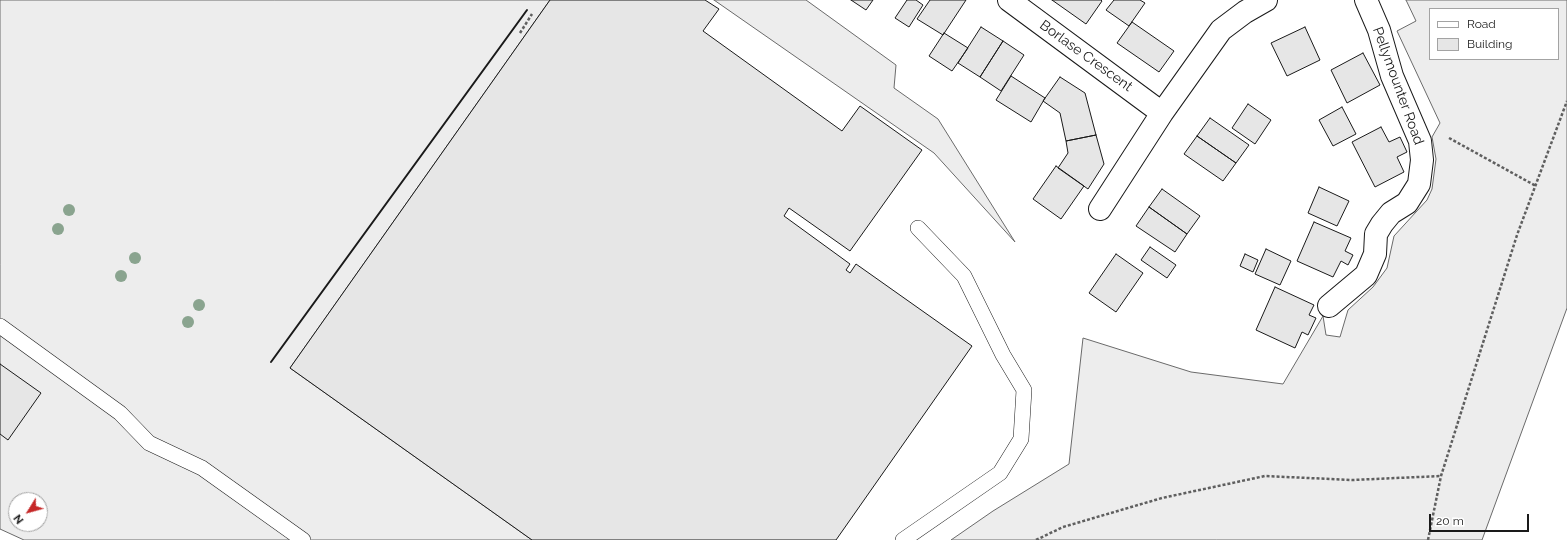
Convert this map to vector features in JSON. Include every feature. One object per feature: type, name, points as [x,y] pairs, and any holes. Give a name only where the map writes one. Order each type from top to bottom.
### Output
[{"type":"street","name":"Borlase Crescent","points":[[1009,0],[1162,113]]},
{"type":"street","points":[[1100,209],[1162,113],[1221,30],[1245,12],[1266,0]]},
{"type":"street","name":"Pellymounter Road","points":[[1330,306],[1366,275],[1375,254],[1376,234],[1391,213],[1407,203],[1419,184],[1422,166],[1420,141],[1392,76],[1379,30],[1366,0]]},
{"type":"lane","points":[[903,540],[1000,473],[1021,439],[1024,390],[1003,355],[964,276],[918,228]]},
{"type":"lane","points":[[0,326],[120,412],[149,443],[202,468],[303,540]]},
{"type":"path","points":[[520,33],[532,14]]},
{"type":"path","points":[[1428,540],[1441,476],[1517,235],[1567,101]]},
{"type":"path","points":[[1457,142],[1536,186]]},
{"type":"path","points":[[1036,540],[1063,527],[1162,498],[1265,476],[1352,480],[1441,476]]},
{"type":"shaded area","points":[[0,0],[550,0],[290,368],[532,540],[24,540],[0,529]]},
{"type":"shaded area","points":[[714,0],[806,0],[896,65],[894,88],[938,119],[1015,242],[934,153]]},
{"type":"shaded area","points":[[1406,0],[1567,0],[1567,308],[1482,540],[951,540],[993,511],[1069,464],[1083,338],[1191,372],[1283,384],[1323,316],[1326,335],[1340,337],[1348,310],[1373,287],[1387,268],[1394,236],[1427,200],[1432,189],[1436,159],[1432,137],[1440,123],[1397,31],[1416,21]]},
{"type":"building","points":[[550,0],[705,0],[719,9],[703,31],[842,131],[860,106],[922,150],[850,251],[789,208],[784,216],[850,264],[846,270],[850,273],[856,264],[972,346],[836,540],[532,540],[290,368]]},
{"type":"building","points":[[851,0],[873,0],[866,10]]},
{"type":"building","points":[[907,0],[916,0],[923,5],[909,27],[895,18]]},
{"type":"building","points":[[930,0],[966,0],[943,35],[917,19]]},
{"type":"building","points":[[1052,0],[1101,0],[1102,1],[1086,24]]},
{"type":"building","points":[[1114,0],[1140,0],[1145,3],[1129,26],[1106,10]]},
{"type":"building","points":[[1132,22],[1174,51],[1159,72],[1117,43]]},
{"type":"building","points":[[981,27],[1003,41],[980,77],[958,63]]},
{"type":"building","points":[[1305,27],[1320,60],[1287,76],[1271,43]]},
{"type":"building","points":[[944,33],[968,48],[952,71],[929,56]]},
{"type":"building","points":[[1003,41],[1024,55],[1001,91],[980,77]]},
{"type":"building","points":[[1363,53],[1380,85],[1347,103],[1331,70]]},
{"type":"building","points":[[1011,76],[1045,98],[1031,122],[996,100]]},
{"type":"building","points":[[1060,77],[1085,93],[1096,135],[1066,141],[1060,113],[1043,101]]},
{"type":"building","points":[[1248,104],[1271,120],[1255,144],[1232,128]]},
{"type":"building","points":[[1342,107],[1356,134],[1333,146],[1319,120]]},
{"type":"building","points":[[1210,118],[1249,145],[1236,163],[1197,136]]},
{"type":"building","points":[[1381,127],[1389,142],[1400,137],[1407,152],[1397,157],[1404,172],[1375,187],[1352,142]]},
{"type":"building","points":[[1096,135],[1104,164],[1088,189],[1058,168],[1068,153],[1066,141]]},
{"type":"building","points":[[1197,136],[1236,163],[1223,181],[1184,154]]},
{"type":"building","points":[[1056,166],[1084,186],[1061,219],[1033,199]]},
{"type":"building","points":[[1319,187],[1349,201],[1337,226],[1308,213]]},
{"type":"building","points":[[1162,189],[1200,216],[1187,234],[1149,207]]},
{"type":"building","points":[[1149,207],[1187,234],[1175,252],[1136,226]]},
{"type":"building","points":[[1314,222],[1351,238],[1345,251],[1353,255],[1348,265],[1341,261],[1333,277],[1297,261]]},
{"type":"building","points":[[1150,247],[1176,265],[1167,278],[1141,260]]},
{"type":"building","points":[[1266,249],[1291,261],[1280,285],[1255,274]]},
{"type":"building","points":[[1116,254],[1143,273],[1116,312],[1089,293]]},
{"type":"building","points":[[1245,254],[1258,260],[1253,272],[1240,266]]},
{"type":"building","points":[[1275,287],[1314,305],[1309,315],[1316,318],[1308,335],[1302,332],[1295,348],[1256,330]]},
{"type":"building","points":[[0,364],[41,393],[8,440],[0,434]]},
{"type":"wall","points":[[271,362],[527,10]]}]
